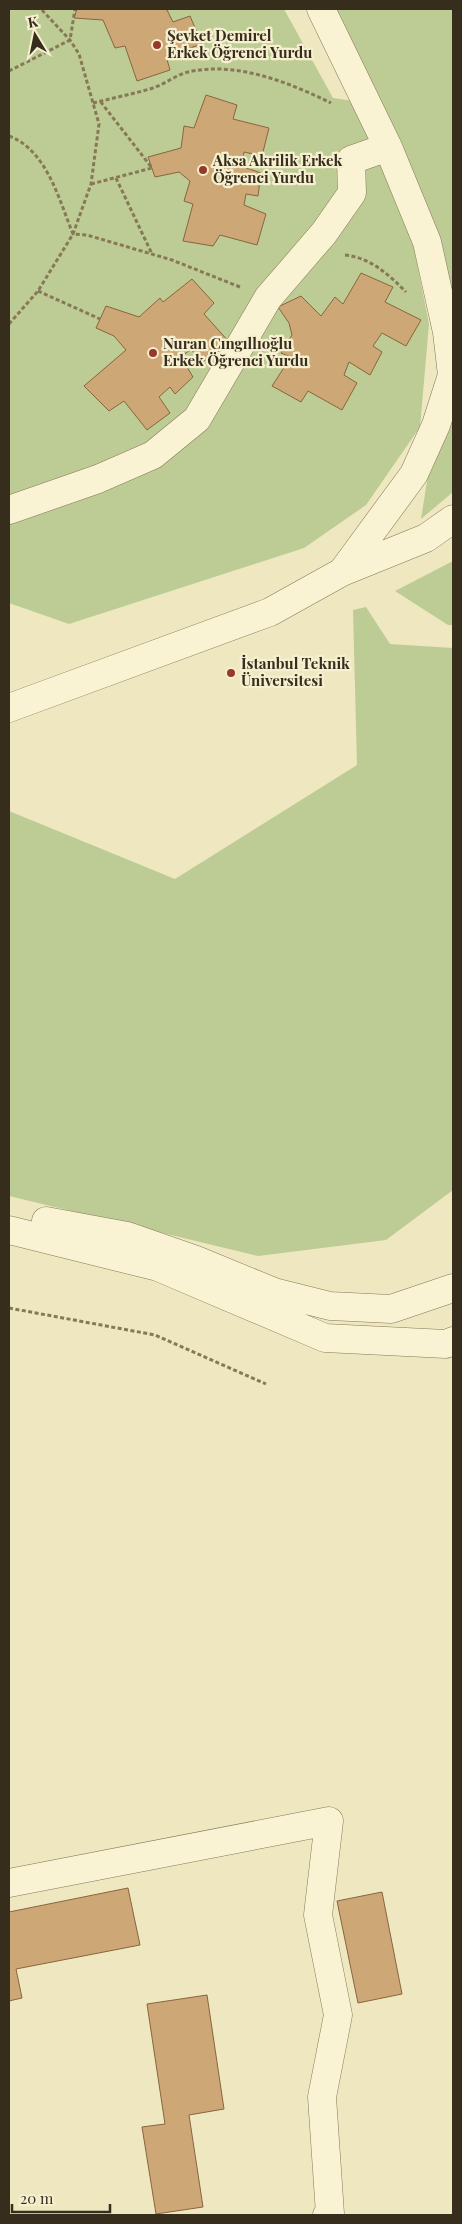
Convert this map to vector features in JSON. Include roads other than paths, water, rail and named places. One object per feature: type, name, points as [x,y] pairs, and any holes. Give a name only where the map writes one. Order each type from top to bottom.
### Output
[{"type":"street","points":[[321,9],[388,147],[427,242],[447,332],[452,375],[436,425],[414,474],[342,572]]},
{"type":"street","points":[[9,510],[98,480],[153,455],[196,419],[268,298],[324,233],[352,193],[351,160],[388,147]]},
{"type":"street","points":[[9,708],[270,612],[342,572],[426,538],[453,518]]},
{"type":"street","points":[[9,1216],[127,1236],[196,1260],[274,1292],[330,1306],[391,1309],[453,1288]]},
{"type":"street","points":[[9,1230],[158,1267],[325,1338],[446,1344],[453,1341]]},
{"type":"street","points":[[9,1883],[329,1821],[318,1915],[338,2015],[322,2096],[330,2214],[327,2215]]},
{"type":"place","name":"Şevket Demirel Erkek Öğrenci Yurdu","points":[[157,45]]},
{"type":"place","name":"Aksa Akrilik Erkek Öğrenci Yurdu","points":[[203,170]]},
{"type":"place","name":"Nuran Cıngıllıoğlu Erkek Öğrenci Yurdu","points":[[153,353]]},
{"type":"place","name":"İstanbul Teknik Üniversitesi","points":[[231,673]]}]
